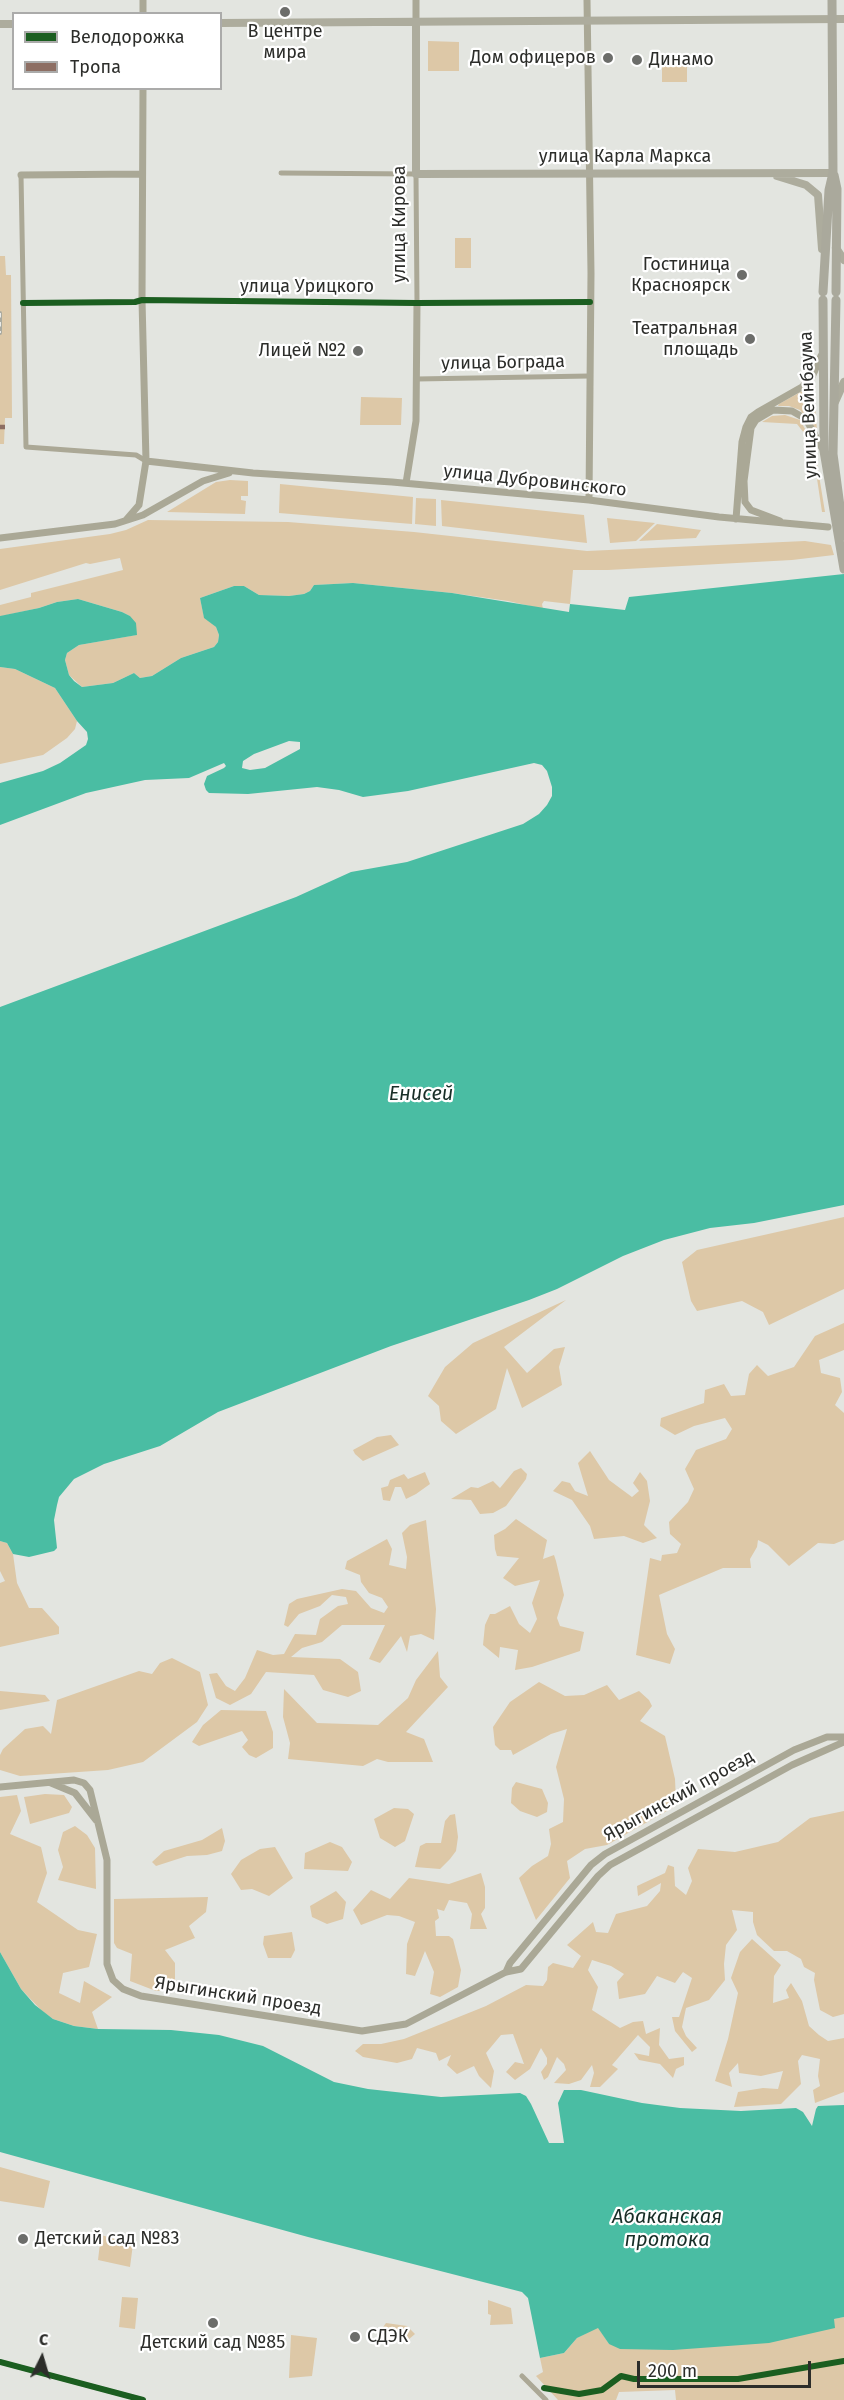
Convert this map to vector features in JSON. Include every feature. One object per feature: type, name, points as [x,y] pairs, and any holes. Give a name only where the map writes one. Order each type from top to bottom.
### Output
[{"type":"highway","name":"улица Вейнбаума","points":[[832,0],[833,173],[829,190],[821,356],[824,451],[836,507]]},
{"type":"highway","name":"улица Вейнбаума","points":[[833,173],[837,189],[833,454],[836,507]]},
{"type":"highway","points":[[836,507],[844,536]]},
{"type":"highway","points":[[836,507],[844,568]]},
{"type":"main road","name":"улица Кирова","points":[[416,0],[416,174]]},
{"type":"main road","points":[[587,0],[591,302],[589,500]]},
{"type":"main road","points":[[222,23],[844,19]]},
{"type":"main road","points":[[126,520],[139,505],[146,461],[142,300],[142,90]]},
{"type":"main road","points":[[768,173],[806,185],[818,195],[824,272]]},
{"type":"main road","name":"улица Карла Маркса","points":[[416,174],[833,173]]},
{"type":"main road","points":[[21,175],[142,174]]},
{"type":"main road","points":[[836,248],[844,260]]},
{"type":"main road","name":"улица Кирова","points":[[406,483],[416,421],[417,303]]},
{"type":"main road","points":[[736,519],[742,442],[751,417],[802,387],[816,370],[821,356]]},
{"type":"main road","points":[[834,405],[844,382]]},
{"type":"main road","points":[[797,526],[751,510],[745,502],[744,481],[751,428],[756,420],[773,410],[792,411],[806,419],[824,451]]},
{"type":"main road","name":"улица Дубровинского","points":[[146,461],[238,471],[406,483],[589,500],[797,526],[828,527]]},
{"type":"main road","name":"улица Дубровинского","points":[[0,538],[98,527],[126,520],[143,514],[203,481],[238,471]]},
{"type":"main road","name":"Ярыгинский проезд","points":[[506,1972],[510,1964],[591,1865],[605,1854],[794,1750],[827,1737],[844,1737]]},
{"type":"main road","name":"Ярыгинский проезд","points":[[0,1787],[74,1780],[84,1783],[90,1790],[107,1860],[107,1964],[113,1980],[123,1989],[141,1996],[362,2031],[406,2024],[506,1972],[521,1969],[598,1876],[610,1865],[800,1761],[844,1742]]},
{"type":"main road","points":[[794,1750],[800,1761]]},
{"type":"main road","name":"Ярыгинский проезд","points":[[46,1782],[75,1793],[99,1825]]},
{"type":"street","points":[[281,173],[416,174]]},
{"type":"street","name":"улица Кирова","points":[[416,174],[417,303]]},
{"type":"street","points":[[21,175],[23,303]]},
{"type":"street","name":"улица Урицкого","points":[[23,303],[135,302],[142,300],[591,302]]},
{"type":"street","name":"улица Дубровинского","points":[[23,303],[26,447],[136,454],[146,461]]},
{"type":"street","name":"улица Бограда","points":[[417,379],[589,376]]},
{"type":"street","points":[[0,2362],[143,2400]]},
{"type":"street","points":[[522,2376],[546,2400]]},
{"type":"shaded area","points":[[428,41],[459,42],[459,71],[428,71]]},
{"type":"shaded area","points":[[662,58],[687,58],[687,82],[662,82]]},
{"type":"shaded area","points":[[455,238],[471,238],[471,268],[455,268]]},
{"type":"shaded area","points":[[0,256],[5,256],[6,275],[11,275],[12,418],[5,418],[4,444],[0,444]]},
{"type":"shaded area","points":[[813,381],[817,431],[800,410],[789,406],[778,406],[806,389]]},
{"type":"shaded area","points":[[361,397],[402,398],[401,425],[360,425]]},
{"type":"shaded area","points":[[785,415],[800,420],[814,445],[825,512],[822,512],[816,472],[804,433],[797,424],[762,422],[772,416]]},
{"type":"shaded area","points":[[248,481],[248,496],[241,496],[241,500],[246,501],[245,514],[167,512],[216,482]]},
{"type":"shaded area","points":[[280,484],[413,497],[412,524],[279,513]]},
{"type":"shaded area","points":[[416,498],[436,499],[436,526],[415,524]]},
{"type":"shaded area","points":[[441,500],[584,515],[587,543],[442,526]]},
{"type":"shaded area","points":[[607,518],[655,523],[636,541],[610,543]]},
{"type":"shaded area","points":[[148,520],[288,522],[414,532],[587,551],[805,541],[831,545],[834,555],[792,560],[573,570],[570,604],[544,601],[543,609],[508,601],[452,593],[353,583],[314,585],[304,594],[289,596],[259,595],[244,586],[234,586],[200,598],[204,617],[216,627],[219,635],[214,647],[181,658],[152,676],[140,678],[134,673],[113,683],[82,687],[69,675],[65,660],[67,653],[79,645],[136,635],[130,616],[78,599],[2,616],[0,616],[0,605],[31,597],[31,593],[123,570],[120,558],[86,563],[0,590],[0,549],[110,534]]},
{"type":"shaded area","points":[[657,524],[701,530],[696,538],[639,541]]},
{"type":"shaded area","points":[[0,667],[15,669],[55,688],[77,721],[75,729],[67,738],[43,755],[0,764]]},
{"type":"shaded area","points":[[844,1217],[844,1289],[769,1325],[763,1312],[742,1301],[697,1311],[691,1301],[682,1262],[697,1250]]},
{"type":"shaded area","points":[[566,1300],[504,1347],[527,1373],[554,1349],[565,1347],[559,1367],[562,1385],[522,1408],[507,1368],[496,1409],[456,1434],[441,1421],[439,1406],[428,1396],[445,1367],[473,1343]]},
{"type":"shaded area","points":[[844,1323],[844,1350],[819,1360],[821,1373],[840,1378],[842,1392],[835,1405],[844,1413],[844,1540],[834,1544],[818,1543],[789,1566],[768,1545],[758,1540],[750,1559],[751,1568],[723,1568],[659,1595],[667,1634],[675,1649],[670,1664],[636,1655],[650,1558],[661,1561],[662,1555],[677,1553],[681,1544],[670,1534],[669,1522],[688,1502],[694,1489],[685,1469],[696,1450],[726,1439],[732,1429],[725,1418],[694,1426],[675,1435],[660,1426],[661,1418],[704,1403],[705,1390],[724,1384],[731,1396],[745,1395],[749,1374],[757,1365],[768,1376],[794,1367],[815,1336]]},
{"type":"shaded area","points":[[391,1435],[399,1445],[363,1461],[353,1450],[377,1437]]},
{"type":"shaded area","points":[[590,1451],[609,1480],[632,1497],[639,1491],[633,1483],[640,1472],[647,1481],[650,1501],[644,1525],[657,1538],[643,1543],[624,1536],[594,1539],[590,1526],[572,1500],[553,1491],[562,1481],[570,1483],[575,1491],[588,1496],[578,1463]]},
{"type":"shaded area","points":[[521,1468],[527,1474],[526,1479],[506,1506],[493,1513],[480,1514],[471,1500],[451,1499],[471,1487],[478,1488],[493,1481],[500,1488],[514,1471]]},
{"type":"shaded area","points":[[425,1472],[430,1484],[416,1494],[406,1499],[401,1487],[395,1487],[390,1501],[383,1500],[381,1488],[388,1486],[390,1480],[404,1474],[408,1479]]},
{"type":"shaded area","points":[[516,1519],[547,1540],[543,1559],[554,1555],[564,1595],[557,1618],[560,1626],[584,1632],[580,1651],[532,1667],[515,1670],[518,1650],[500,1647],[499,1658],[483,1645],[485,1625],[490,1614],[495,1614],[510,1606],[519,1624],[530,1633],[537,1619],[532,1603],[540,1580],[515,1586],[503,1578],[519,1558],[497,1556],[495,1549],[494,1535]]},
{"type":"shaded area","points":[[426,1520],[436,1609],[434,1640],[421,1634],[410,1636],[407,1652],[401,1636],[380,1663],[369,1659],[385,1625],[342,1625],[322,1642],[302,1648],[291,1657],[340,1659],[358,1672],[361,1691],[348,1697],[323,1690],[314,1675],[266,1672],[251,1694],[230,1705],[216,1698],[209,1674],[217,1673],[226,1686],[235,1691],[245,1678],[257,1650],[273,1655],[284,1654],[295,1634],[316,1635],[320,1619],[338,1606],[348,1604],[346,1597],[332,1595],[320,1606],[299,1614],[288,1627],[284,1625],[289,1604],[297,1599],[342,1589],[356,1591],[371,1608],[384,1613],[388,1607],[382,1598],[369,1593],[361,1582],[360,1575],[345,1569],[347,1561],[387,1539],[392,1549],[389,1565],[406,1569],[407,1557],[402,1533],[410,1525]]},
{"type":"shaded area","points":[[0,1541],[7,1543],[13,1554],[17,1583],[29,1608],[42,1608],[59,1627],[59,1634],[0,1647],[0,1583],[5,1581],[0,1571]]},
{"type":"shaded area","points":[[438,1651],[440,1677],[448,1687],[406,1732],[424,1739],[433,1762],[388,1762],[377,1759],[363,1766],[288,1759],[290,1743],[283,1717],[284,1689],[317,1723],[378,1725],[408,1698],[416,1680]]},
{"type":"shaded area","points":[[172,1658],[200,1672],[208,1705],[197,1722],[143,1762],[108,1770],[20,1776],[0,1770],[0,1755],[3,1749],[25,1729],[43,1726],[51,1734],[57,1700],[139,1671],[152,1674],[160,1663]]},
{"type":"shaded area","points":[[539,1682],[565,1696],[584,1695],[607,1685],[619,1700],[639,1691],[652,1706],[640,1721],[665,1736],[675,1779],[676,1801],[672,1808],[607,1845],[585,1849],[567,1861],[570,1878],[536,1920],[519,1878],[548,1856],[551,1844],[549,1829],[563,1822],[564,1799],[556,1767],[567,1729],[551,1734],[513,1755],[511,1750],[500,1750],[495,1745],[493,1727],[510,1702]]},
{"type":"shaded area","points":[[0,1691],[45,1695],[50,1701],[0,1710]]},
{"type":"shaded area","points":[[221,1710],[266,1711],[273,1732],[273,1748],[256,1758],[249,1755],[242,1747],[248,1740],[242,1731],[199,1746],[192,1742],[203,1725]]},
{"type":"shaded area","points":[[516,1782],[542,1789],[548,1803],[547,1812],[537,1817],[520,1811],[511,1803],[512,1788]]},
{"type":"shaded area","points":[[45,1794],[64,1795],[72,1807],[69,1813],[30,1824],[24,1797]]},
{"type":"shaded area","points":[[17,1795],[21,1811],[10,1834],[41,1847],[47,1873],[37,1902],[78,1930],[97,1934],[89,1967],[63,1973],[59,1993],[80,2003],[84,1981],[112,1997],[92,2012],[98,2029],[74,2026],[53,2019],[42,2011],[21,1989],[0,1952],[0,1797]]},
{"type":"shaded area","points":[[394,1808],[408,1809],[414,1814],[405,1841],[395,1847],[380,1838],[374,1819]]},
{"type":"shaded area","points":[[844,1811],[844,2014],[833,2017],[820,2010],[814,1980],[815,1973],[804,1967],[801,1959],[787,1951],[774,1951],[757,1935],[753,1912],[732,1910],[737,1930],[726,1945],[725,1980],[709,2000],[686,2008],[682,2027],[686,2036],[697,2048],[692,2052],[675,2031],[672,2017],[679,2017],[692,1978],[683,1972],[675,1983],[657,1976],[645,1994],[619,1999],[617,1982],[624,1974],[611,1966],[592,1960],[588,1970],[598,1987],[592,2010],[620,2028],[633,2022],[643,2021],[646,2034],[660,2028],[659,2045],[669,2059],[684,2057],[684,2065],[676,2069],[673,2078],[660,2064],[639,2060],[634,2053],[649,2056],[650,2047],[638,2035],[612,2065],[618,2069],[600,2087],[590,2087],[594,2073],[592,2065],[581,2080],[569,2084],[554,2083],[566,2070],[557,2057],[548,2077],[544,2080],[541,2072],[547,2064],[547,2058],[541,2048],[530,2069],[515,2080],[506,2072],[515,2062],[524,2064],[513,2034],[501,2035],[486,2053],[494,2071],[491,2088],[479,2076],[474,2066],[457,2074],[447,2065],[451,2055],[439,2061],[436,2053],[417,2048],[412,2059],[397,2063],[363,2057],[355,2051],[363,2044],[381,2044],[404,2039],[486,2006],[526,1985],[543,1986],[547,1980],[548,1967],[553,1963],[573,1968],[581,1956],[567,1945],[593,1922],[596,1932],[608,1933],[616,1914],[647,1906],[660,1891],[661,1883],[638,1896],[637,1886],[665,1873],[668,1865],[674,1867],[675,1886],[686,1895],[692,1881],[688,1868],[698,1849],[735,1852],[778,1842],[810,1818]]},
{"type":"shaded area","points":[[455,1814],[458,1837],[456,1851],[450,1859],[440,1869],[415,1867],[420,1846],[426,1843],[441,1843],[445,1821],[450,1815]]},
{"type":"shaded area","points":[[75,1826],[87,1835],[95,1848],[96,1889],[58,1880],[63,1867],[58,1850],[63,1832]]},
{"type":"shaded area","points":[[222,1828],[225,1841],[222,1851],[207,1855],[187,1856],[156,1866],[152,1862],[164,1851],[202,1840]]},
{"type":"shaded area","points":[[330,1842],[342,1847],[352,1862],[348,1871],[304,1869],[305,1853]]},
{"type":"shaded area","points":[[275,1847],[293,1878],[269,1896],[252,1889],[241,1890],[231,1874],[241,1860],[260,1849]]},
{"type":"shaded area","points":[[481,1873],[485,1887],[485,1908],[481,1914],[487,1929],[470,1929],[472,1914],[467,1903],[449,1900],[444,1911],[437,1909],[439,1918],[435,1921],[436,1936],[449,1936],[453,1939],[461,1970],[458,1987],[440,1997],[430,1994],[434,1972],[425,1951],[415,1976],[406,1974],[407,1944],[415,1922],[399,1916],[387,1915],[361,1925],[353,1910],[371,1890],[390,1899],[409,1878],[449,1884]]},
{"type":"shaded area","points":[[336,1891],[346,1902],[343,1919],[327,1924],[312,1917],[310,1906]]},
{"type":"shaded area","points":[[208,1897],[206,1912],[189,1926],[195,1938],[165,1950],[175,1963],[175,1991],[156,1991],[130,1981],[132,1954],[117,1948],[114,1943],[114,1899]]},
{"type":"shaded area","points":[[292,1932],[295,1950],[291,1958],[268,1958],[263,1944],[264,1936]]},
{"type":"shaded area","points":[[752,1939],[781,1965],[774,1976],[773,2003],[789,1998],[786,1990],[791,1983],[802,2001],[809,2026],[828,2041],[844,2038],[844,2092],[815,2103],[813,2090],[820,2086],[818,2076],[820,2059],[802,2055],[798,2061],[801,2084],[781,2104],[734,2107],[738,2092],[763,2088],[778,2089],[783,2071],[761,2076],[739,2073],[738,2063],[729,2073],[732,2087],[715,2081],[728,2039],[738,1993],[731,1978],[740,1952]]},
{"type":"shaded area","points":[[0,2167],[50,2181],[44,2208],[0,2201]]},
{"type":"shaded area","points":[[101,2235],[133,2244],[130,2267],[98,2260]]},
{"type":"shaded area","points":[[122,2297],[138,2298],[135,2329],[119,2327]]},
{"type":"shaded area","points":[[488,2300],[511,2308],[513,2324],[490,2325]]},
{"type":"shaded area","points":[[844,2317],[844,2400],[676,2400],[675,2390],[619,2392],[616,2400],[558,2400],[536,2376],[543,2372],[540,2358],[564,2353],[577,2338],[598,2327],[609,2344],[834,2327],[833,2319]]},
{"type":"shaded area","points":[[386,2323],[407,2326],[415,2334],[408,2340],[387,2338],[381,2330]]},
{"type":"shaded area","points":[[291,2335],[317,2338],[312,2376],[289,2378]]},
{"type":"water","name":"Енисей","points":[[844,574],[844,1205],[754,1223],[710,1228],[664,1240],[623,1256],[557,1289],[529,1300],[391,1346],[218,1412],[160,1446],[104,1464],[74,1479],[59,1497],[57,1505],[54,1520],[57,1548],[54,1551],[29,1557],[13,1554],[7,1543],[0,1541],[0,1007],[296,897],[351,872],[407,862],[523,824],[539,814],[547,805],[552,796],[552,787],[547,771],[542,765],[534,763],[408,791],[363,797],[317,787],[248,794],[209,793],[204,784],[207,776],[224,768],[226,766],[224,763],[189,778],[145,780],[86,793],[0,825],[0,783],[43,771],[60,763],[86,745],[88,739],[87,732],[55,688],[15,669],[0,667],[0,616],[78,599],[130,616],[136,623],[137,635],[79,645],[67,653],[65,660],[69,675],[82,687],[113,683],[134,673],[140,678],[152,676],[181,658],[214,647],[219,635],[216,627],[204,618],[200,598],[234,586],[244,586],[259,595],[289,596],[304,594],[314,585],[353,583],[452,593],[569,612],[570,604],[625,610],[629,597]],"holes":[[[289,741],[300,742],[300,749],[265,768],[250,770],[242,768],[243,761],[254,754]]]},
{"type":"water","name":"Абаканская протока","points":[[0,1952],[21,1989],[35,2005],[53,2019],[74,2026],[98,2029],[171,2030],[219,2035],[263,2046],[334,2082],[368,2089],[441,2097],[520,2093],[526,2096],[531,2104],[549,2143],[564,2143],[558,2103],[564,2090],[581,2090],[642,2103],[680,2108],[741,2111],[796,2108],[803,2112],[812,2126],[818,2106],[844,2105],[844,2317],[834,2319],[835,2328],[769,2343],[673,2350],[620,2349],[609,2344],[598,2328],[577,2338],[564,2353],[540,2358],[528,2298],[522,2292],[308,2237],[0,2152]]},
{"type":"railway","points":[[0,313],[0,333]]},
{"type":"marked path","points":[[0,427],[5,427]]},
{"type":"cycle path","points":[[23,303],[135,302],[142,300],[590,302]]},
{"type":"cycle path","points":[[544,2388],[579,2394],[602,2390],[621,2376],[634,2379],[738,2379],[844,2361]]},
{"type":"cycle path","points":[[0,2362],[143,2400]]},
{"type":"place","name":"В центре мира","points":[[285,12]]},
{"type":"place","name":"Дом офицеров","points":[[608,58]]},
{"type":"place","name":"Динамо","points":[[637,60]]},
{"type":"place","name":"Гостиница Красноярск","points":[[742,275]]},
{"type":"place","name":"Театральная площадь","points":[[750,339]]},
{"type":"place","name":"Лицей №2","points":[[358,351]]},
{"type":"place","name":"Детский сад №83","points":[[23,2239]]},
{"type":"place","name":"Детский сад №85","points":[[213,2323]]},
{"type":"place","name":"СДЭК","points":[[355,2337]]}]
